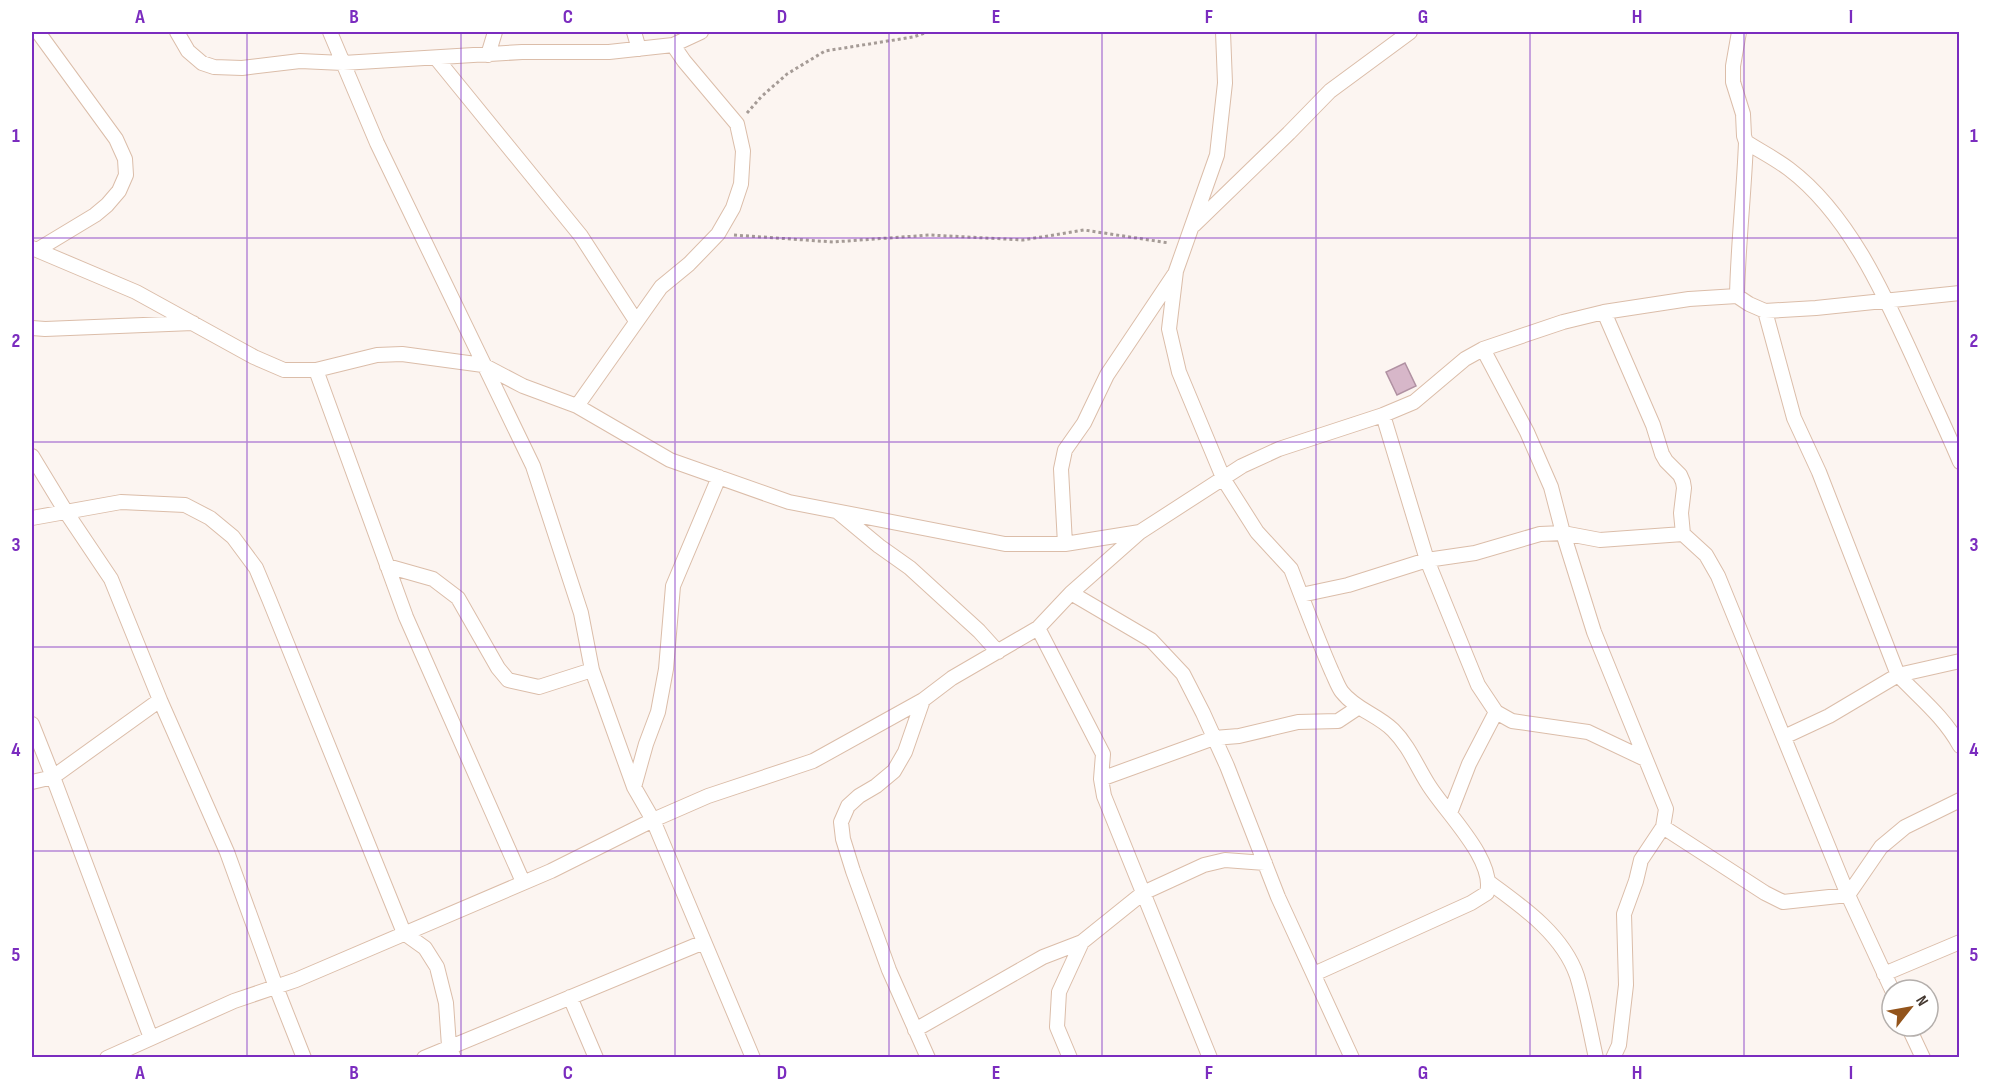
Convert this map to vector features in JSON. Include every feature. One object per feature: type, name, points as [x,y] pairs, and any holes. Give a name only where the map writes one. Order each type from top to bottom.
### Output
[{"type":"street","points":[[34,249],[95,215],[119,190],[126,175],[125,159],[116,139],[38,32]]},
{"type":"street","points":[[177,32],[188,51],[202,63],[214,67],[242,68],[300,61],[343,63],[522,52],[609,52],[673,45],[701,32]]},
{"type":"street","points":[[330,32],[377,143],[537,475],[581,613],[592,670],[634,787],[653,820],[753,1058]]},
{"type":"street","points":[[488,54],[495,32]]},
{"type":"street","points":[[634,32],[639,49]]},
{"type":"street","points":[[1223,32],[1225,83],[1217,155],[1176,271],[1169,329],[1179,372],[1224,480],[1257,532],[1291,569],[1342,692],[1359,707],[1382,720],[1408,747],[1428,785],[1468,837],[1490,883],[1531,913],[1565,951],[1577,975],[1596,1058]]},
{"type":"street","points":[[1192,226],[1289,134],[1330,91],[1410,32]]},
{"type":"street","points":[[1737,297],[1746,142],[1743,114],[1732,82],[1739,32]]},
{"type":"street","points":[[577,406],[662,287],[690,264],[718,234],[733,208],[741,184],[743,151],[737,124],[673,45]]},
{"type":"street","points":[[436,58],[581,236],[636,321]]},
{"type":"street","points":[[1746,142],[1790,169],[1820,198],[1848,231],[1886,301],[1941,416],[1959,462]]},
{"type":"street","points":[[34,249],[136,292],[254,357],[284,370],[316,370],[377,354],[402,354],[483,364],[522,386],[577,406],[669,460],[789,502],[1005,544],[1065,544],[1140,532]]},
{"type":"street","points":[[1065,544],[1061,469],[1065,450],[1084,423],[1107,375],[1176,271]]},
{"type":"street","points":[[107,1058],[234,1001],[296,980],[551,870],[653,820],[717,793],[813,761],[923,700],[952,678],[1038,628],[1071,593],[1140,532],[1224,480],[1242,466],[1279,449],[1383,415],[1414,402],[1465,358],[1483,349],[1563,322],[1604,312],[1689,299],[1737,297],[1765,311],[1886,301],[1959,292]]},
{"type":"street","points":[[1765,311],[1794,418],[1819,472],[1899,675],[1938,714],[1951,730],[1959,746]]},
{"type":"street","points":[[1604,312],[1653,425],[1662,454],[1680,475],[1683,482],[1681,513],[1683,534],[1706,555],[1718,576],[1848,895],[1886,978]]},
{"type":"street","points":[[32,328],[195,323]]},
{"type":"street","points":[[1483,349],[1527,432],[1551,487],[1594,632],[1666,809],[1663,827],[1641,860],[1624,914],[1626,984],[1619,1045],[1613,1058]]},
{"type":"street","points":[[316,370],[406,617],[523,882]]},
{"type":"street","points":[[1383,415],[1426,560],[1478,686],[1496,712],[1512,721],[1588,732],[1645,759]]},
{"type":"street","points":[[32,456],[111,579],[160,700],[227,852],[304,1058]]},
{"type":"street","points":[[634,787],[658,712],[666,669],[673,586],[719,477]]},
{"type":"street","points":[[32,518],[121,502],[185,505],[210,518],[233,537],[256,568],[405,933],[425,948],[437,967],[446,1003],[452,1052]]},
{"type":"street","points":[[837,511],[910,568],[979,631],[998,652]]},
{"type":"street","points":[[1301,595],[1348,585],[1426,560],[1474,553],[1540,534],[1563,533],[1600,540],[1683,534]]},
{"type":"street","points":[[387,566],[433,579],[458,598],[498,668],[508,680],[539,687],[592,670]]},
{"type":"street","points":[[1071,593],[1151,640],[1183,674],[1214,738],[1278,897],[1352,1058]]},
{"type":"street","points":[[1038,628],[1103,754],[1101,779],[1104,796],[1210,1058]]},
{"type":"street","points":[[1784,737],[1830,716],[1899,675],[1959,660]]},
{"type":"street","points":[[32,782],[53,777],[160,700]]},
{"type":"street","points":[[923,700],[905,752],[894,771],[848,806],[842,822],[843,839],[853,871],[889,970],[928,1058]]},
{"type":"street","points":[[1101,779],[1214,738],[1239,736],[1298,722],[1338,720],[1359,707]]},
{"type":"street","points":[[1450,813],[1469,764],[1496,712]]},
{"type":"street","points":[[32,724],[151,1038]]},
{"type":"street","points":[[1663,827],[1728,871],[1783,902],[1848,895],[1881,847],[1905,827],[1959,800]]},
{"type":"street","points":[[915,1030],[1043,957],[1082,942],[1143,893],[1214,862],[1225,860],[1265,863]]},
{"type":"street","points":[[1314,974],[1471,903],[1487,893],[1490,883]]},
{"type":"street","points":[[424,1058],[452,1052],[570,997],[704,942]]},
{"type":"street","points":[[1070,1058],[1057,1027],[1059,992],[1082,942]]},
{"type":"street","points":[[1884,974],[1959,942]]},
{"type":"street","points":[[570,997],[597,1058]]},
{"type":"street","points":[[1914,1038],[1923,1058]]},
{"type":"path","points":[[737,124],[761,97],[787,75],[825,51],[913,37],[928,32]]},
{"type":"path","points":[[718,234],[833,242],[930,235],[1023,240],[1084,230],[1184,246]]},
{"type":"building","points":[[1405,363],[1416,386],[1397,395],[1386,372]]}]
